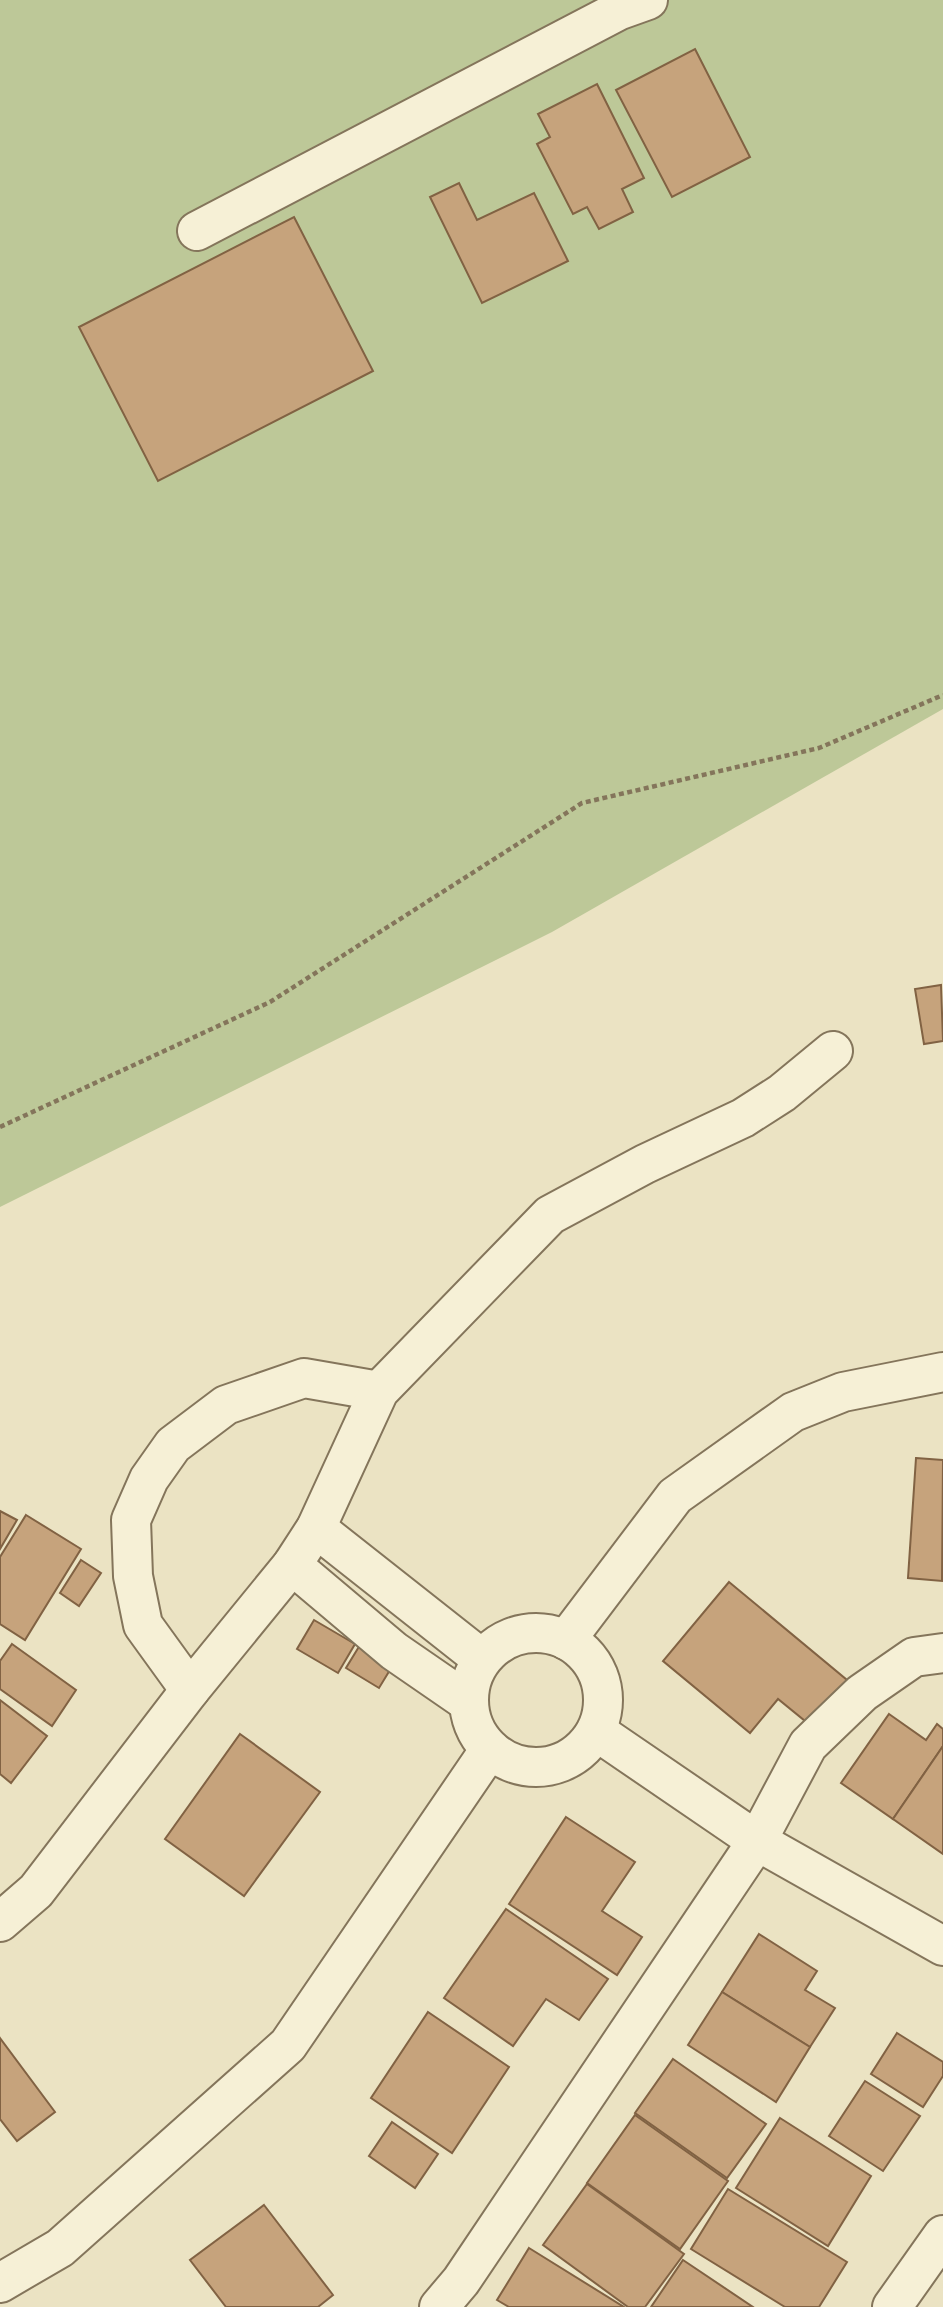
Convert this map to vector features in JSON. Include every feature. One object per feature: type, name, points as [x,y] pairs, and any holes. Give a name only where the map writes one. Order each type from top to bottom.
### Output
[{"type":"street","points":[[197,232],[631,3]]},
{"type":"street","points":[[0,1922],[36,1891],[190,1690],[292,1565],[316,1528],[379,1391],[550,1215],[645,1164],[743,1118],[782,1093],[833,1051]]},
{"type":"street","points":[[566,1640],[675,1496],[760,1435],[793,1412],[843,1392],[943,1372]]},
{"type":"street","points":[[190,1690],[144,1625],[133,1576],[131,1520],[149,1479],[173,1445],[226,1405],[303,1378],[379,1391]]},
{"type":"street","points":[[316,1528],[482,1659]]},
{"type":"street","points":[[292,1565],[394,1651],[468,1702]]},
{"type":"street","points":[[531,1632],[550,1634],[566,1640],[580,1649],[592,1662],[600,1678],[603,1705],[596,1731],[579,1752],[555,1765],[527,1767],[508,1761],[490,1749],[475,1728],[468,1702],[471,1680],[482,1659],[495,1646],[512,1636],[531,1632]]},
{"type":"street","points":[[439,2307],[469,2270],[757,1841],[808,1745],[862,1693],[914,1657],[943,1653]]},
{"type":"street","points":[[596,1731],[757,1841],[943,1947]]},
{"type":"street","points":[[0,2283],[60,2248],[288,2045],[490,1749]]},
{"type":"street","points":[[892,2307],[943,2235]]},
{"type":"path","points":[[0,1127],[270,1002],[582,803],[819,748],[943,695]]},
{"type":"green space","points":[[0,0],[943,0],[943,709],[552,932],[0,1207]]},
{"type":"building","points":[[695,49],[750,157],[672,197],[616,90]]},
{"type":"building","points":[[597,84],[644,178],[622,189],[633,212],[599,229],[587,207],[573,214],[537,144],[550,137],[538,114]]},
{"type":"building","points":[[459,183],[477,220],[534,193],[568,261],[482,303],[430,197]]},
{"type":"building","points":[[294,217],[373,371],[158,481],[79,327]]},
{"type":"building","points":[[941,985],[943,1041],[924,1044],[915,989]]},
{"type":"building","points":[[916,1458],[943,1460],[942,1581],[908,1578]]},
{"type":"building","points":[[0,1511],[17,1520],[0,1549]]},
{"type":"building","points":[[26,1515],[81,1549],[25,1640],[0,1624],[0,1557]]},
{"type":"building","points":[[81,1560],[101,1573],[79,1606],[60,1593]]},
{"type":"building","points":[[729,1582],[847,1680],[810,1725],[778,1699],[750,1733],[663,1661]]},
{"type":"building","points":[[314,1620],[355,1644],[338,1673],[297,1649]]},
{"type":"building","points":[[363,1640],[396,1660],[379,1688],[346,1668]]},
{"type":"building","points":[[12,1644],[76,1690],[52,1726],[0,1689],[0,1661]]},
{"type":"building","points":[[0,1700],[47,1736],[11,1783],[0,1774]]},
{"type":"building","points":[[889,1714],[926,1740],[937,1724],[943,1729],[943,1746],[893,1819],[841,1783]]},
{"type":"building","points":[[240,1734],[320,1792],[244,1896],[165,1839]]},
{"type":"building","points":[[943,1746],[943,1854],[893,1819]]},
{"type":"building","points":[[566,1817],[635,1862],[602,1911],[642,1937],[617,1975],[509,1904]]},
{"type":"building","points":[[506,1909],[608,1979],[579,2020],[546,1999],[513,2046],[444,1998]]},
{"type":"building","points":[[759,1934],[817,1971],[805,1990],[835,2008],[810,2047],[722,1992]]},
{"type":"building","points":[[722,1992],[810,2047],[776,2102],[688,2045]]},
{"type":"building","points":[[428,2012],[509,2067],[452,2153],[371,2098]]},
{"type":"building","points":[[897,2033],[943,2062],[943,2076],[923,2107],[871,2074]]},
{"type":"building","points":[[0,2038],[55,2112],[17,2141],[0,2119]]},
{"type":"building","points":[[673,2059],[766,2124],[727,2178],[635,2113]]},
{"type":"building","points":[[865,2081],[920,2116],[883,2171],[829,2136]]},
{"type":"building","points":[[635,2115],[728,2181],[680,2249],[587,2183]]},
{"type":"building","points":[[780,2118],[871,2176],[828,2246],[736,2188]]},
{"type":"building","points":[[392,2122],[438,2154],[415,2188],[369,2156]]},
{"type":"building","points":[[587,2184],[684,2254],[645,2307],[628,2307],[543,2245]]},
{"type":"building","points":[[728,2189],[847,2262],[819,2307],[785,2307],[691,2249]]},
{"type":"building","points":[[264,2205],[333,2295],[318,2307],[226,2307],[190,2260]]},
{"type":"building","points":[[529,2248],[624,2307],[509,2307],[497,2300]]},
{"type":"building","points":[[683,2260],[753,2307],[651,2307]]}]
